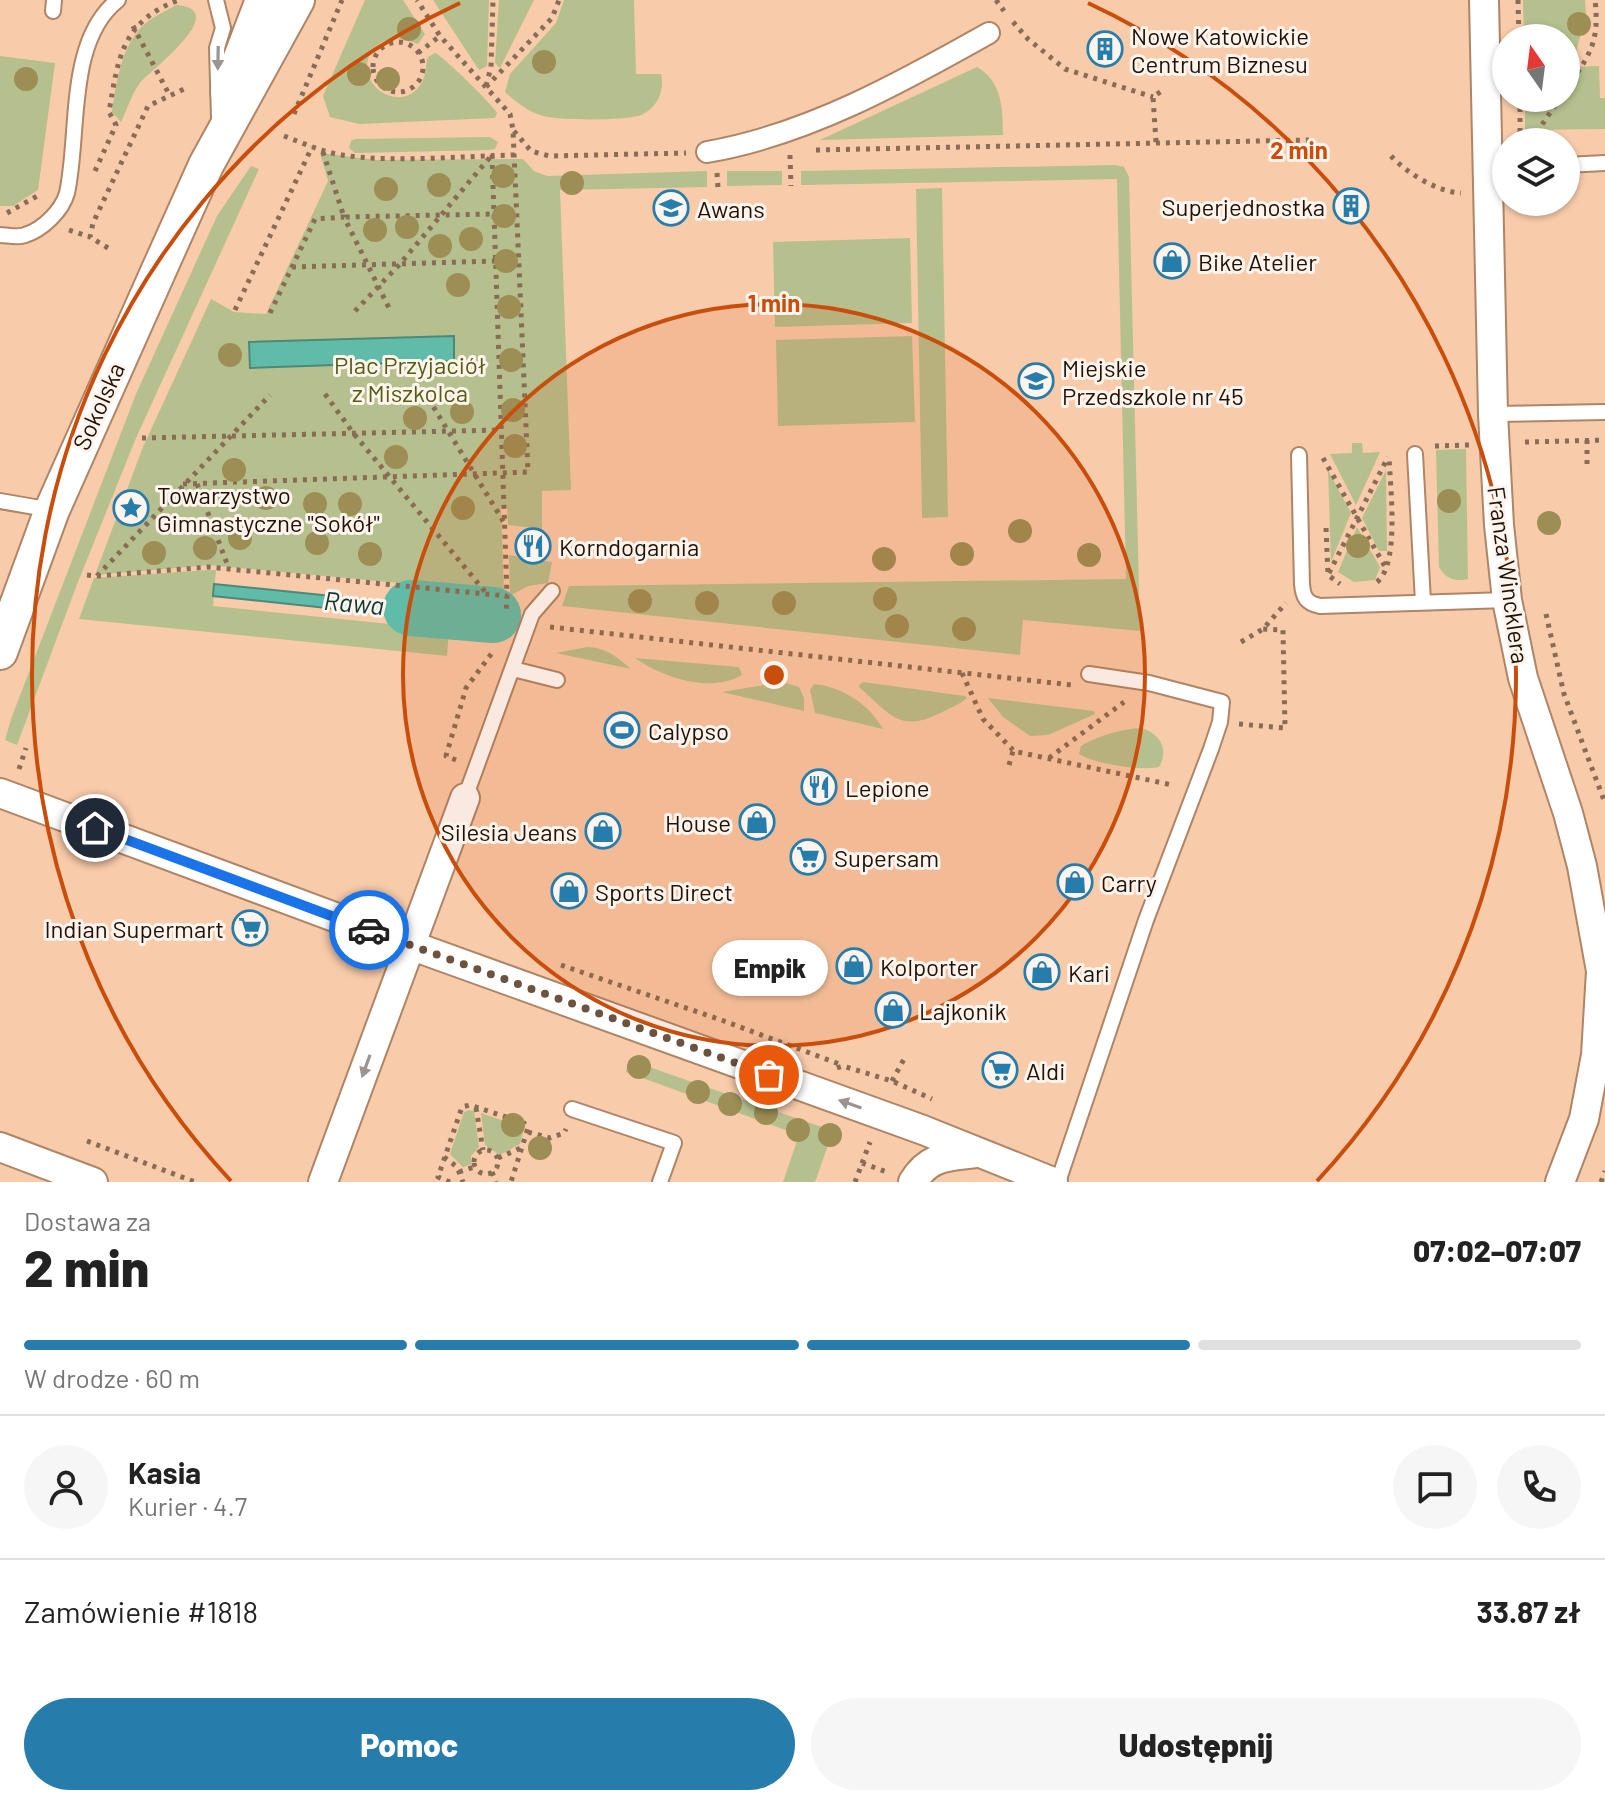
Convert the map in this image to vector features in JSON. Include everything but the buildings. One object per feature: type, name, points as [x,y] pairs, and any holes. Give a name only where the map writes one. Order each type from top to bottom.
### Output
[{"type":"street","name":"Sokolska","points":[[206,165],[219,118],[263,0]]},
{"type":"street","name":"Sokolska","points":[[0,652],[52,510],[206,165],[297,0]]},
{"type":"street","name":"Franza Wincklera","points":[[1484,0],[1492,156]]},
{"type":"street","points":[[707,152],[755,142],[827,114],[921,71],[989,33]]},
{"type":"street","name":"Franza Wincklera","points":[[1493,216],[1493,414],[1507,600],[1523,678],[1568,813],[1582,866],[1601,971],[1596,1055],[1584,1119],[1560,1182]]},
{"type":"street","points":[[0,793],[880,1114],[1055,1182]]},
{"type":"street","points":[[323,1182],[465,798]]},
{"type":"street","points":[[0,1147],[93,1182]]},
{"type":"street","points":[[901,1177],[931,1161],[978,1153]]},
{"type":"lane","points":[[0,235],[24,236],[54,217],[66,196],[85,53],[95,27],[108,8],[118,0]]},
{"type":"lane","points":[[216,0],[223,28],[217,48],[219,118]]},
{"type":"lane","points":[[1580,164],[1605,163]]},
{"type":"lane","points":[[1493,414],[1605,412]]},
{"type":"lane","points":[[1415,454],[1423,602]]},
{"type":"lane","points":[[1299,455],[1302,584],[1303,596],[1307,601],[1320,606],[1507,600]]},
{"type":"lane","points":[[0,501],[52,510]]},
{"type":"lane","points":[[465,798],[528,625],[536,608],[552,591]]},
{"type":"lane","points":[[513,669],[557,680]]},
{"type":"lane","points":[[1055,1182],[1146,920],[1211,749],[1220,722],[1222,702],[1149,683],[1089,674]]},
{"type":"lane","points":[[572,1109],[674,1143],[660,1182]]},
{"type":"path","points":[[92,178],[116,125],[109,112],[113,85],[118,63],[134,27],[158,8],[179,0]]},
{"type":"path","points":[[294,114],[342,0]]},
{"type":"path","points":[[183,484],[528,472],[515,155],[510,114],[440,36],[417,0]]},
{"type":"path","points":[[486,87],[491,67],[493,0]]},
{"type":"path","points":[[486,87],[552,18],[559,0]]},
{"type":"path","points":[[996,0],[1028,39],[1065,69],[1153,97]]},
{"type":"path","points":[[1518,0],[1519,24]]},
{"type":"path","points":[[1580,69],[1592,51],[1597,15],[1595,0]]},
{"type":"path","points":[[134,27],[170,96]]},
{"type":"path","points":[[418,53],[440,36]]},
{"type":"path","points":[[399,42],[418,53],[423,63],[422,74],[416,84],[396,92],[377,82],[373,72],[374,60],[388,44],[399,42]]},
{"type":"path","points":[[108,248],[90,237],[93,223],[148,106],[184,89]]},
{"type":"path","points":[[1153,97],[1163,90]]},
{"type":"path","points":[[1153,97],[1156,142]]},
{"type":"path","points":[[284,136],[322,151],[375,157],[515,155]]},
{"type":"path","points":[[1024,145],[1309,140]]},
{"type":"path","points":[[235,310],[312,147]]},
{"type":"path","points":[[790,150],[791,186]]},
{"type":"path","points":[[322,151],[344,217],[390,310]]},
{"type":"path","points":[[87,575],[208,567],[507,596],[492,155]]},
{"type":"path","points":[[355,311],[399,265],[492,155]]},
{"type":"path","points":[[1391,156],[1401,167],[1445,191],[1457,193],[1492,176]]},
{"type":"path","points":[[270,313],[315,219],[493,214]]},
{"type":"path","points":[[68,230],[74,217]]},
{"type":"path","points":[[292,267],[495,261]]},
{"type":"path","points":[[423,390],[505,525]]},
{"type":"path","points":[[325,394],[354,434],[487,594]]},
{"type":"path","points":[[97,576],[270,395]]},
{"type":"path","points":[[142,438],[501,430]]},
{"type":"path","points":[[1587,440],[1587,468]]},
{"type":"path","points":[[1525,442],[1605,440]]},
{"type":"path","points":[[1430,447],[1470,445]]},
{"type":"path","points":[[1241,642],[1263,629],[1302,584],[1324,583],[1389,456],[1399,453]]},
{"type":"path","points":[[1373,585],[1385,575],[1391,555],[1389,456]]},
{"type":"path","points":[[1324,472],[1323,457],[1387,570]]},
{"type":"path","points":[[197,484],[229,569]]},
{"type":"path","points":[[1326,516],[1328,575]]},
{"type":"path","points":[[1328,575],[1343,585]]},
{"type":"path","points":[[1546,614],[1564,694],[1605,803]]},
{"type":"path","points":[[528,625],[1077,685]]},
{"type":"path","points":[[1263,629],[1283,630],[1285,728]]},
{"type":"path","points":[[446,756],[466,688],[496,645]]},
{"type":"path","points":[[961,672],[983,719],[1013,751],[1172,785]]},
{"type":"path","points":[[1048,758],[1127,701]]},
{"type":"path","points":[[21,763],[26,748]]},
{"type":"path","points":[[1009,765],[1013,751]]},
{"type":"path","points":[[552,962],[598,975],[843,1066],[892,1081],[904,1059]]},
{"type":"path","points":[[834,1069],[843,1066]]},
{"type":"path","points":[[450,1182],[438,1177],[462,1107],[476,1108],[524,1123],[528,1128],[511,1182]]},
{"type":"path","points":[[476,1108],[483,1150]]},
{"type":"path","points":[[528,1132],[550,1138],[564,1133],[572,1109]]},
{"type":"path","points":[[855,1182],[871,1138]]},
{"type":"path","points":[[87,1141],[195,1182]]},
{"type":"path","points":[[498,1158],[523,1147]]},
{"type":"path","points":[[483,1150],[493,1151],[498,1158],[498,1166],[492,1172],[480,1173],[474,1167],[475,1155],[483,1150]]},
{"type":"path","points":[[444,1157],[459,1172],[463,1182]]},
{"type":"path","points":[[862,1163],[901,1177]]},
{"type":"path","points":[[459,1172],[474,1167]]},
{"type":"path","points":[[1601,1182],[1605,1171]]},
{"type":"path","points":[[492,1172],[496,1182]]},
{"type":"green space","points":[[365,0],[403,0],[425,34],[418,44],[394,39],[384,41],[373,49],[367,62],[368,74],[381,92],[403,97],[413,92],[424,79],[428,57],[435,53],[487,101],[497,113],[495,118],[359,124],[330,117],[323,96]]},
{"type":"green space","points":[[433,0],[489,0],[487,66],[479,70]]},
{"type":"green space","points":[[499,0],[534,0],[500,68],[495,63]]},
{"type":"green space","points":[[564,0],[634,0],[636,74],[661,74],[662,80],[658,98],[647,112],[609,119],[548,117],[525,108],[505,92],[510,74],[556,23]]},
{"type":"green space","points":[[1523,0],[1585,0],[1586,15],[1580,37],[1580,24],[1524,24]]},
{"type":"green space","points":[[176,5],[191,9],[196,17],[193,28],[184,41],[140,83],[121,122],[112,112],[117,80],[127,49],[141,27]]},
{"type":"green space","points":[[0,56],[55,63],[38,190],[13,206],[0,206]]},
{"type":"green space","points":[[1599,66],[1600,98],[1605,98],[1605,129],[1525,128],[1525,112],[1580,112],[1580,67]]},
{"type":"green space","points":[[977,67],[992,80],[996,88],[1003,135],[820,140]]},
{"type":"green space","points":[[490,137],[498,142],[495,149],[355,153],[349,148],[355,139]]},
{"type":"green space","name":"Plac Przyjaciół z Miszkolca","points":[[320,153],[376,160],[523,159],[534,171],[547,176],[707,171],[707,187],[560,190],[571,490],[542,491],[542,529],[508,525],[507,507],[501,507],[504,593],[209,565],[95,575],[143,447],[211,299],[234,312],[266,314],[328,181]]},
{"type":"green space","points":[[251,166],[259,169],[136,438],[17,745],[5,740],[11,719],[136,394],[217,216]]},
{"type":"green space","points":[[1124,167],[1129,177],[1140,631],[1023,620],[1020,655],[562,606],[569,586],[1126,579],[1117,179],[801,185],[801,171]]},
{"type":"green space","points":[[727,171],[782,171],[782,185],[727,186]]},
{"type":"green space","points":[[942,188],[948,517],[922,518],[916,189]]},
{"type":"green space","points":[[910,238],[912,323],[775,327],[773,242]]},
{"type":"green space","points":[[912,336],[915,422],[778,426],[776,340]]},
{"type":"green space","points":[[1352,443],[1362,443],[1363,453],[1380,452],[1356,505],[1330,454],[1352,453]]},
{"type":"green space","points":[[1466,449],[1468,579],[1459,580],[1451,579],[1439,567],[1436,450]]},
{"type":"green space","points":[[1328,470],[1351,513],[1331,562]]},
{"type":"green space","points":[[1386,470],[1387,551],[1379,551],[1362,518]]},
{"type":"green space","points":[[1357,527],[1380,567],[1375,580],[1354,582],[1338,572]]},
{"type":"green space","points":[[509,555],[552,562],[548,583],[528,586],[510,596]]},
{"type":"green space","points":[[216,570],[213,606],[449,630],[447,656],[79,619],[94,578]]},
{"type":"green space","points":[[587,647],[605,651],[631,669],[556,653]]},
{"type":"green space","points":[[635,658],[739,667],[742,675],[716,683],[687,681],[672,677]]},
{"type":"green space","points":[[782,682],[799,687],[804,698],[804,711],[722,692]]},
{"type":"green space","points":[[863,682],[967,698],[925,719],[904,721],[887,712],[860,688]]},
{"type":"green space","points":[[814,684],[854,698],[883,729],[815,713],[810,690]]},
{"type":"green space","points":[[988,698],[1094,711],[1095,714],[1048,735],[1030,736],[1003,717]]},
{"type":"green space","points":[[1142,728],[1161,743],[1163,754],[1159,767],[1118,766],[1079,754],[1081,746],[1095,739]]},
{"type":"green space","points":[[629,1060],[833,1131],[815,1182],[783,1182],[799,1135],[626,1072]]},
{"type":"green space","points":[[474,1111],[479,1147],[471,1156],[471,1164],[463,1167],[450,1154],[464,1112]]},
{"type":"green space","points":[[481,1113],[524,1128],[520,1144],[500,1155],[485,1145]]},
{"type":"water","points":[[454,336],[454,361],[250,368],[249,342]]},
{"type":"water","points":[[214,584],[487,612],[486,625],[213,596]]},
{"type":"waterway","name":"Rawa","points":[[411,608],[493,615]]},
{"type":"way so far","points":[[369,930],[769,1075]]},
{"type":"place","name":"Nowe Katowickie Centrum Biznesu","points":[[1105,49]]},
{"type":"place","name":"Superjednostka","points":[[1351,206]]},
{"type":"place","name":"Awans","points":[[671,208]]},
{"type":"place","name":"Bike Atelier","points":[[1172,261]]},
{"type":"place","name":"Miejskie Przedszkole nr 45","points":[[1036,381]]},
{"type":"place","name":"Towarzystwo Gimnastyczne \"Sokół\"","points":[[131,508]]},
{"type":"place","name":"Korndogarnia","points":[[533,546]]},
{"type":"place","name":"Calypso","points":[[622,730]]},
{"type":"place","name":"Lepione","points":[[819,787]]},
{"type":"place","name":"House","points":[[757,822]]},
{"type":"place","name":"Silesia Jeans","points":[[603,831]]},
{"type":"place","name":"Supersam","points":[[808,857]]},
{"type":"place","name":"Carry","points":[[1075,882]]},
{"type":"place","name":"Sports Direct","points":[[569,891]]},
{"type":"place","name":"Indian Supermart","points":[[250,928]]},
{"type":"place","name":"Kolporter","points":[[854,966]]},
{"type":"place","name":"Kari","points":[[1042,972]]},
{"type":"place","name":"Lajkonik","points":[[893,1010]]},
{"type":"place","name":"Aldi","points":[[1000,1070]]},
{"type":"place","name":"Empik","points":[[769,1075]]},
{"type":"route","points":[[95,828],[369,930]]}]
